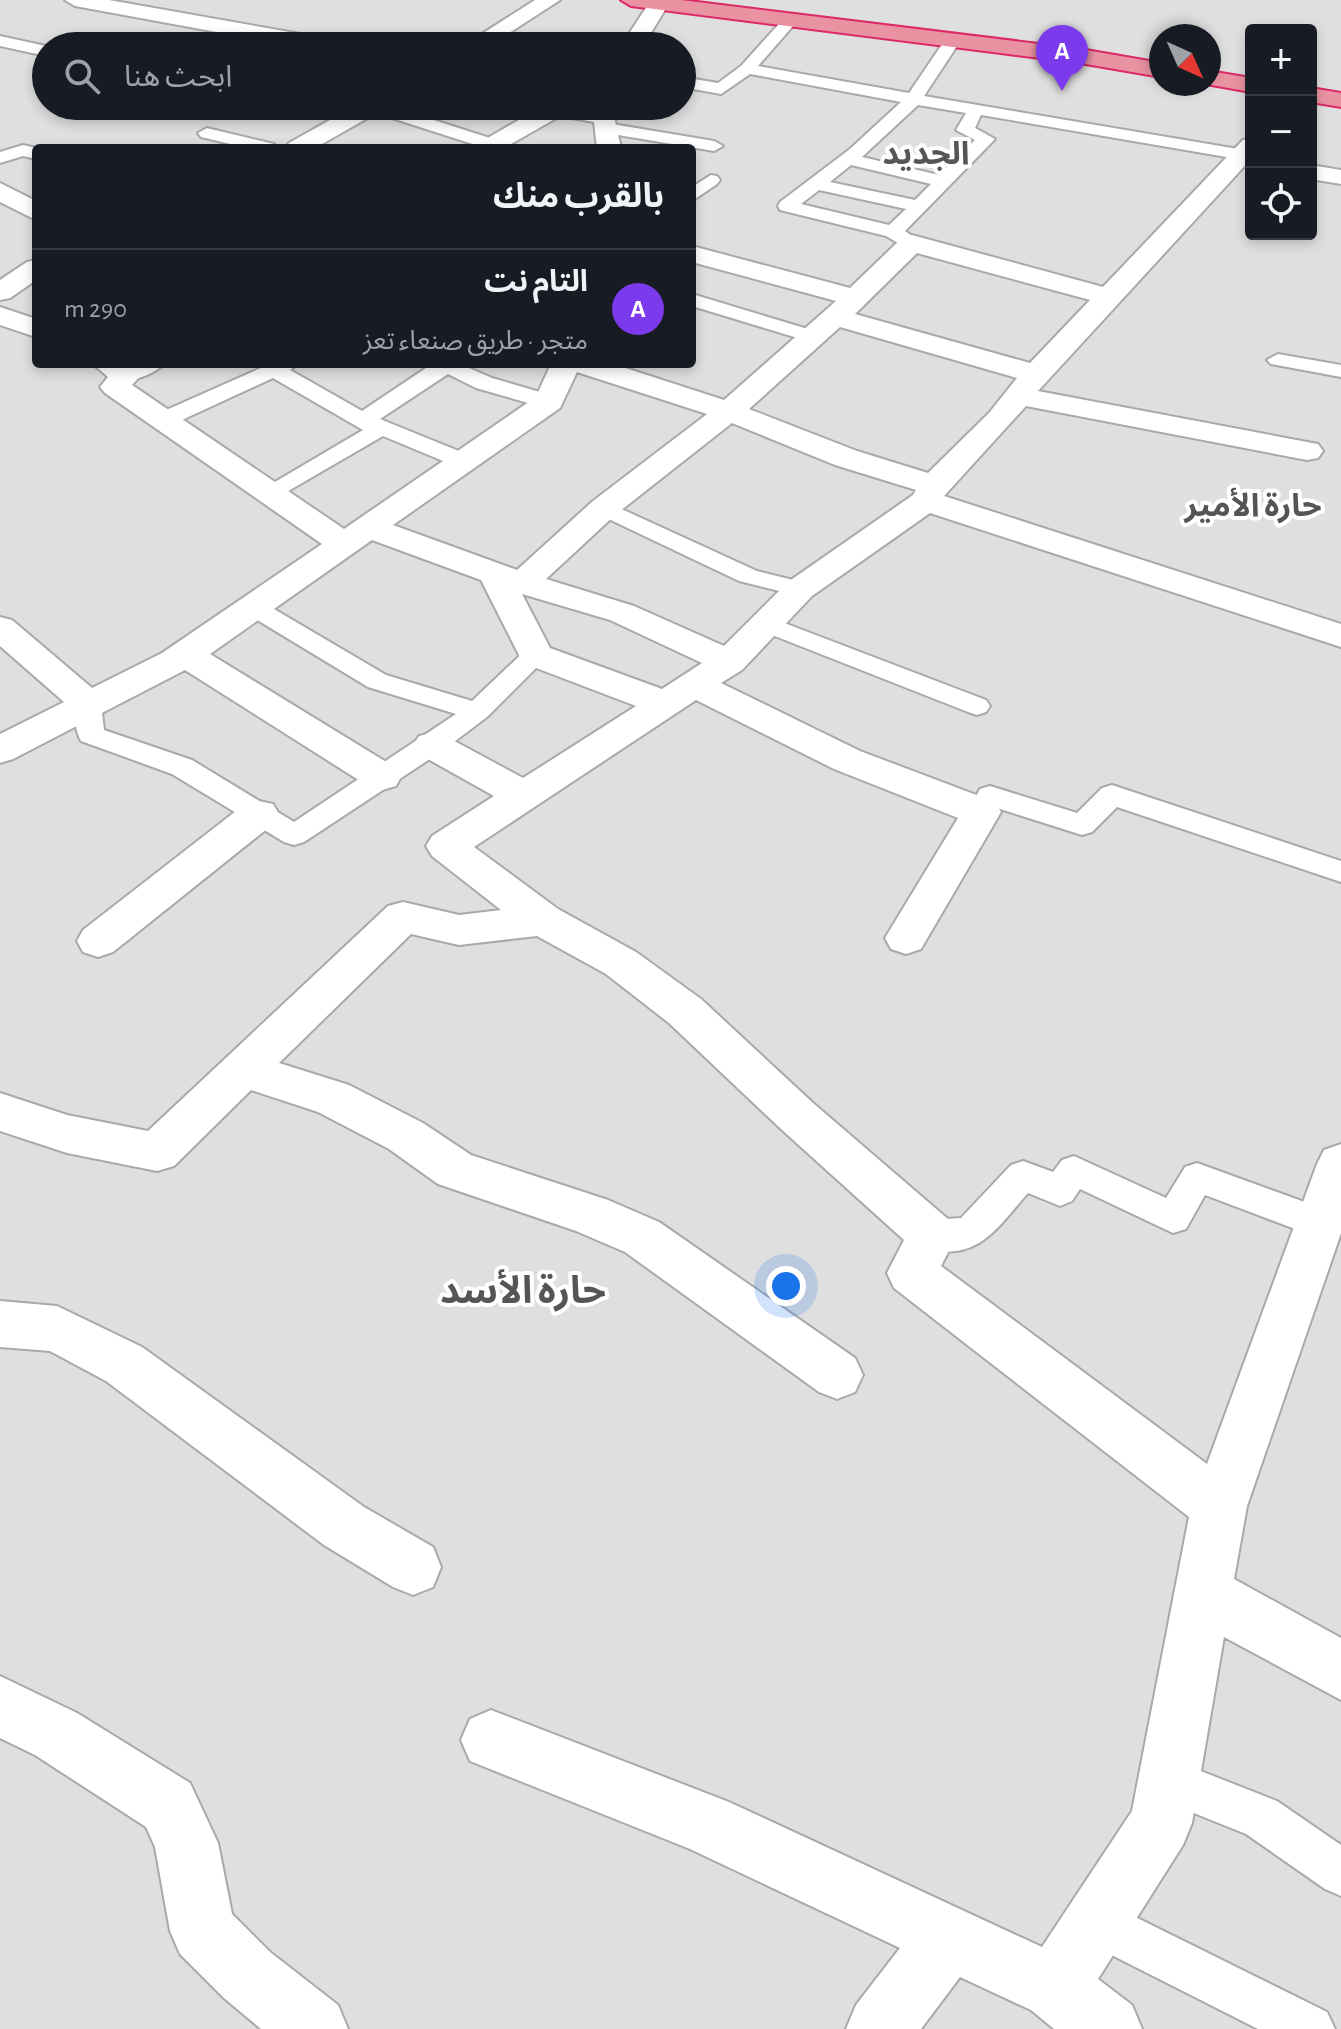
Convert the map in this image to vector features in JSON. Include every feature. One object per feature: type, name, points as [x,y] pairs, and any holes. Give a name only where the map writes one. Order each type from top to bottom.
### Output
[{"type":"highway","points":[[631,0],[795,10],[1149,47]]},
{"type":"highway","points":[[795,10],[953,40],[1149,68]]},
{"type":"highway","points":[[1221,80],[1245,84]]},
{"type":"highway","points":[[1317,96],[1341,100]]},
{"type":"street","points":[[75,0],[253,32]]},
{"type":"street","points":[[497,32],[550,0]]},
{"type":"street","points":[[641,32],[660,1]]},
{"type":"street","points":[[170,32],[209,7]]},
{"type":"street","points":[[304,144],[348,120]]},
{"type":"street","points":[[493,144],[531,120]]},
{"type":"street","points":[[1219,1506],[912,1273],[932,1235],[797,1116],[685,1011],[621,963],[543,920],[446,846],[521,794],[729,662],[800,589],[930,493],[1108,297],[1245,157]]},
{"type":"street","points":[[1317,173],[1341,177]]},
{"type":"street","points":[[0,191],[32,210]]},
{"type":"street","points":[[508,578],[729,411],[835,317],[902,238],[1108,297]]},
{"type":"street","points":[[696,256],[835,317],[1027,385],[1307,451]]},
{"type":"street","points":[[0,292],[32,271]]},
{"type":"street","points":[[0,315],[32,327]]},
{"type":"street","points":[[129,368],[115,387],[271,494],[356,536],[622,613],[729,662]]},
{"type":"street","points":[[0,750],[185,654],[549,402],[564,368]]},
{"type":"street","points":[[595,368],[729,411],[930,493],[1341,636]]},
{"type":"street","points":[[508,578],[536,655],[678,694],[981,812],[906,938]]},
{"type":"street","points":[[0,628],[88,704]]},
{"type":"street","points":[[185,654],[382,777]]},
{"type":"street","points":[[432,745],[521,794]]},
{"type":"street","points":[[103,945],[259,814]]},
{"type":"street","points":[[0,1112],[67,1134],[157,1152],[403,917],[459,930],[543,920]]},
{"type":"street","points":[[243,1070],[333,1098],[406,1136],[455,1170],[591,1215],[642,1237],[837,1375]]},
{"type":"street","points":[[1054,1987],[1161,1823],[1219,1506],[1341,1164]]},
{"type":"street","points":[[0,1324],[57,1329],[124,1364],[332,1518],[413,1567]]},
{"type":"street","points":[[1204,1594],[1341,1670]]},
{"type":"street","points":[[0,1706],[56,1734],[168,1805],[186,1843],[203,1931],[247,1975],[314,2029]]},
{"type":"street","points":[[491,1740],[707,1824],[1054,1987],[1108,2029]]},
{"type":"street","points":[[880,2029],[948,1939]]},
{"type":"lane","points":[[696,85],[721,89],[747,69],[795,10]]},
{"type":"lane","points":[[953,40],[913,100],[847,159],[787,206],[902,238],[919,206],[986,139],[965,130],[975,111]]},
{"type":"lane","points":[[0,41],[32,48]]},
{"type":"lane","points":[[747,69],[1245,156]]},
{"type":"lane","points":[[414,120],[484,144]]},
{"type":"lane","points":[[600,124],[714,146]]},
{"type":"lane","points":[[207,133],[252,144]]},
{"type":"lane","points":[[0,158],[23,150],[32,153]]},
{"type":"lane","points":[[847,159],[944,182]]},
{"type":"lane","points":[[696,177],[711,180],[696,193]]},
{"type":"lane","points":[[815,184],[919,206]]},
{"type":"lane","points":[[696,300],[835,317]]},
{"type":"lane","points":[[1278,360],[1341,371]]},
{"type":"lane","points":[[163,420],[278,368]]},
{"type":"lane","points":[[271,494],[378,430],[282,368]]},
{"type":"lane","points":[[363,420],[441,368]]},
{"type":"lane","points":[[452,368],[484,383],[549,402]]},
{"type":"lane","points":[[363,420],[463,461]]},
{"type":"lane","points":[[604,508],[748,576],[800,589]]},
{"type":"lane","points":[[253,607],[377,681],[477,711]]},
{"type":"lane","points":[[766,624],[977,706]]},
{"type":"lane","points":[[88,704],[91,735],[182,767],[294,835],[432,745],[477,711],[536,655]]},
{"type":"lane","points":[[981,812],[990,796],[1082,825],[1112,795],[1341,872]]},
{"type":"lane","points":[[932,1235],[970,1233],[1023,1175],[1060,1191],[1074,1170],[1173,1218],[1197,1177],[1319,1223]]},
{"type":"lane","points":[[1170,1781],[1261,1817],[1341,1873]]},
{"type":"lane","points":[[1097,1922],[1310,2029]]},
{"type":"shaded area","points":[[0,0],[1341,0],[1341,2029],[0,2029]]},
{"type":"place","name":"التام نت","points":[[1062,91]]},
{"type":"district","name":"الجديد","points":[[926,154]]},
{"type":"district","name":"حارة الأمير","points":[[1253,506]]},
{"type":"district","name":"حارة الأسد","points":[[523,1292]]}]
